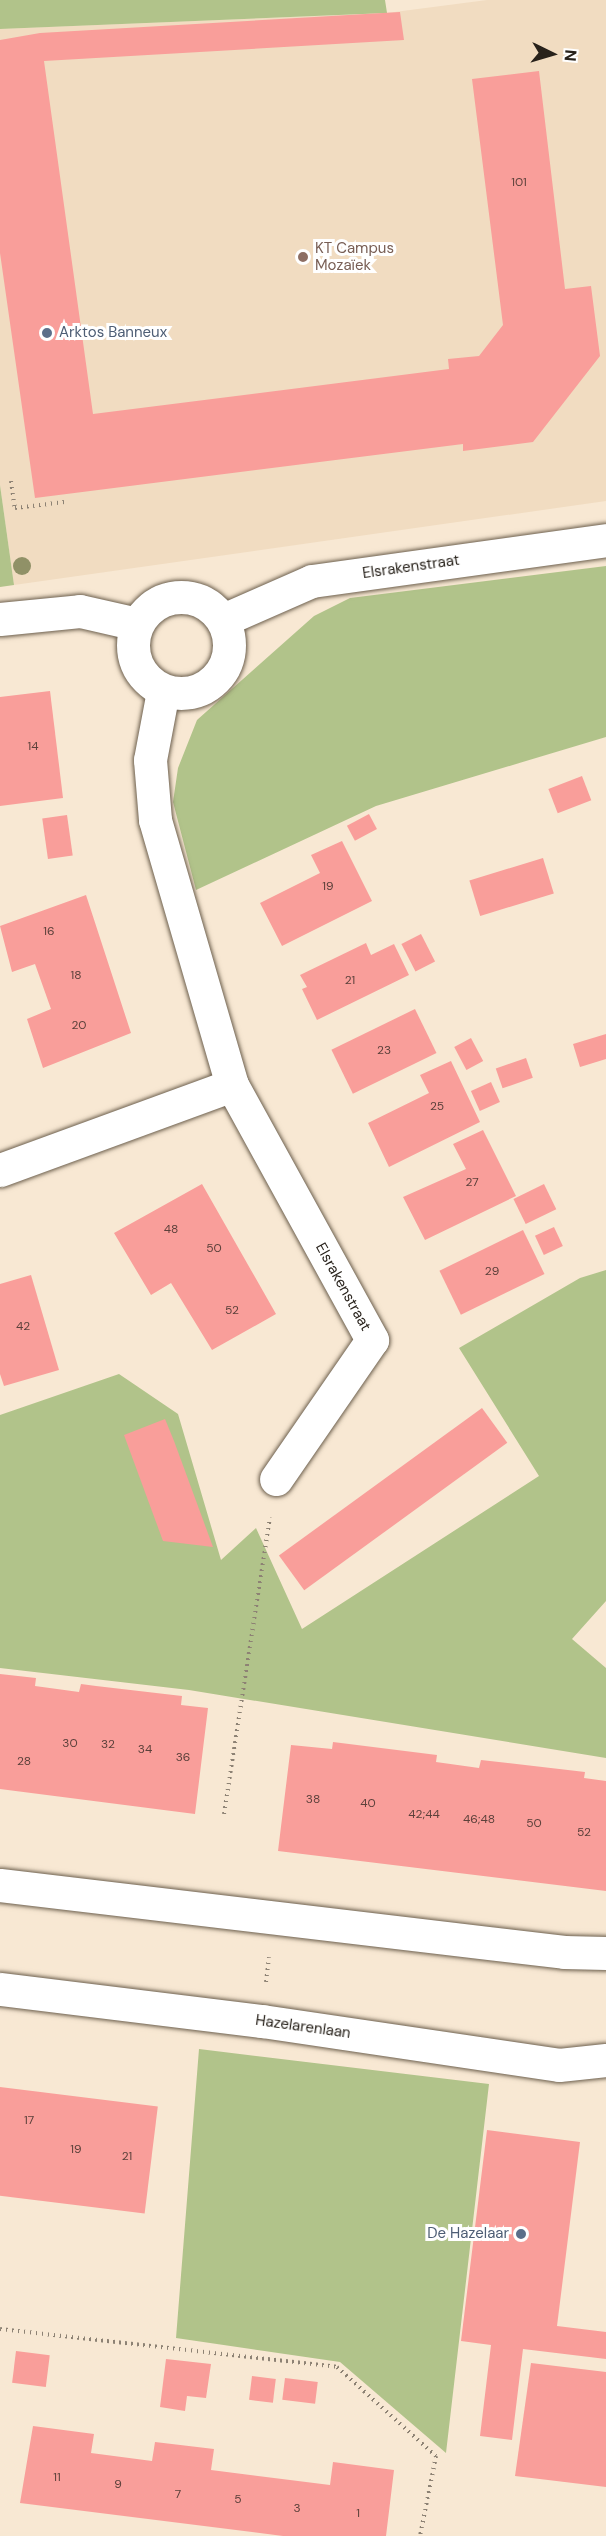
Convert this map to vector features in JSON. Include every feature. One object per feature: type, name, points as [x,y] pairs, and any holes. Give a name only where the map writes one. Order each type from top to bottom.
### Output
[{"type":"street","name":"Elsrakenstraat","points":[[223,620],[312,581],[606,540]]},
{"type":"street","points":[[168,597],[189,597],[210,604],[223,620],[230,639],[228,659],[218,677],[202,689],[183,694],[163,691],[147,680],[136,663],[132,643],[137,624],[150,607],[168,597]]},
{"type":"street","points":[[0,619],[80,611],[137,624]]},
{"type":"street","name":"Elsrakenstraat","points":[[163,691],[150,759],[155,820],[232,1085],[372,1340],[276,1479]]},
{"type":"street","points":[[0,1170],[232,1085]]},
{"type":"street","points":[[0,1885],[564,1952],[606,1953]]},
{"type":"street","name":"Hazelarenlaan","points":[[0,1989],[262,2021],[559,2065],[606,2060]]},
{"type":"path","points":[[11,481],[15,508],[65,502]]},
{"type":"path","points":[[224,1814],[276,1479]]},
{"type":"path","points":[[262,2021],[273,1917]]},
{"type":"path","points":[[0,2329],[337,2367],[435,2456],[420,2536]]},
{"type":"shaded area","name":"KT Campus Mozaïek","points":[[487,0],[606,0],[606,501],[14,585],[0,485],[0,29],[387,13]]},
{"type":"green space","points":[[0,0],[385,0],[387,13],[0,29]]},
{"type":"green space","points":[[0,485],[14,585],[0,587]]},
{"type":"green space","points":[[606,566],[606,737],[376,806],[196,890],[173,802],[178,768],[197,720],[314,616],[350,598]]},
{"type":"green space","points":[[606,1270],[606,1601],[572,1639],[606,1668],[606,1758],[189,1690],[0,1668],[0,1415],[119,1374],[178,1414],[221,1560],[256,1528],[302,1629],[539,1476],[459,1348],[580,1278]]},
{"type":"green space","points":[[199,2049],[489,2084],[446,2453],[340,2362],[176,2338]]},
{"type":"building","points":[[400,12],[404,40],[44,61],[93,414],[449,369],[448,359],[479,356],[503,325],[472,79],[539,71],[565,289],[591,286],[600,356],[533,442],[463,451],[463,444],[35,498],[0,253],[0,40],[40,33]]},
{"type":"building","points":[[50,691],[63,798],[0,806],[0,697]]},
{"type":"building","points":[[582,776],[591,800],[558,813],[548,789]]},
{"type":"building","points":[[369,814],[377,829],[355,841],[347,826]]},
{"type":"building","points":[[67,815],[73,856],[48,859],[42,818]]},
{"type":"building","points":[[342,841],[372,901],[282,946],[260,903],[320,873],[311,855]]},
{"type":"building","points":[[543,858],[554,893],[480,916],[469,881]]},
{"type":"building","points":[[86,895],[131,1033],[43,1068],[27,1019],[51,1009],[35,964],[12,972],[0,926]]},
{"type":"building","points":[[421,934],[435,962],[415,972],[401,944]]},
{"type":"building","points":[[366,943],[371,955],[394,944],[409,975],[317,1020],[302,989],[307,987],[300,975]]},
{"type":"building","points":[[415,1009],[436,1053],[353,1094],[331,1050]]},
{"type":"building","points":[[606,1034],[606,1059],[580,1067],[573,1044]]},
{"type":"building","points":[[471,1038],[483,1061],[466,1070],[454,1047]]},
{"type":"building","points":[[526,1058],[533,1078],[503,1088],[496,1068]]},
{"type":"building","points":[[451,1061],[480,1122],[389,1167],[368,1123],[429,1093],[420,1075]]},
{"type":"building","points":[[491,1082],[500,1102],[480,1111],[471,1091]]},
{"type":"building","points":[[483,1130],[516,1196],[425,1240],[403,1197],[466,1169],[453,1144]]},
{"type":"building","points":[[202,1184],[276,1314],[212,1350],[171,1283],[151,1295],[114,1233]]},
{"type":"building","points":[[544,1184],[556,1209],[526,1224],[513,1199]]},
{"type":"building","points":[[554,1227],[563,1246],[544,1255],[535,1236]]},
{"type":"building","points":[[523,1230],[544,1274],[461,1315],[439,1271]]},
{"type":"building","points":[[31,1275],[59,1370],[4,1386],[0,1374],[0,1284]]},
{"type":"building","points":[[482,1408],[507,1443],[304,1590],[279,1556]]},
{"type":"building","points":[[165,1419],[213,1547],[163,1541],[124,1435]]},
{"type":"building","points":[[0,1674],[36,1678],[35,1686],[79,1692],[81,1684],[182,1696],[181,1705],[208,1708],[195,1814],[0,1789]]},
{"type":"building","points":[[333,1742],[437,1755],[436,1762],[479,1768],[481,1760],[585,1772],[584,1778],[606,1781],[606,1891],[278,1851],[291,1745],[332,1749]]},
{"type":"building","points":[[0,2087],[158,2106],[145,2214],[0,2196]]},
{"type":"building","name":"De Hazelaar","points":[[487,2130],[580,2142],[557,2326],[606,2332],[606,2359],[523,2349],[512,2440],[480,2436],[491,2345],[461,2341]]},
{"type":"building","points":[[16,2351],[50,2355],[46,2387],[12,2383]]},
{"type":"building","points":[[166,2359],[211,2364],[206,2398],[187,2396],[185,2411],[160,2407]]},
{"type":"building","points":[[531,2363],[606,2372],[606,2487],[515,2476]]},
{"type":"building","points":[[252,2376],[276,2379],[273,2403],[249,2400]]},
{"type":"building","points":[[285,2378],[318,2382],[315,2404],[282,2400]]},
{"type":"building","points":[[33,2426],[94,2434],[91,2453],[152,2461],[155,2442],[214,2449],[211,2470],[330,2485],[333,2462],[394,2470],[386,2536],[283,2536],[20,2503]]},
{"type":"place","name":"KT Campus Mozaïek","points":[[303,257]]},
{"type":"place","name":"Arktos Banneux","points":[[47,333]]},
{"type":"place","name":"De Hazelaar","points":[[521,2234]]}]
